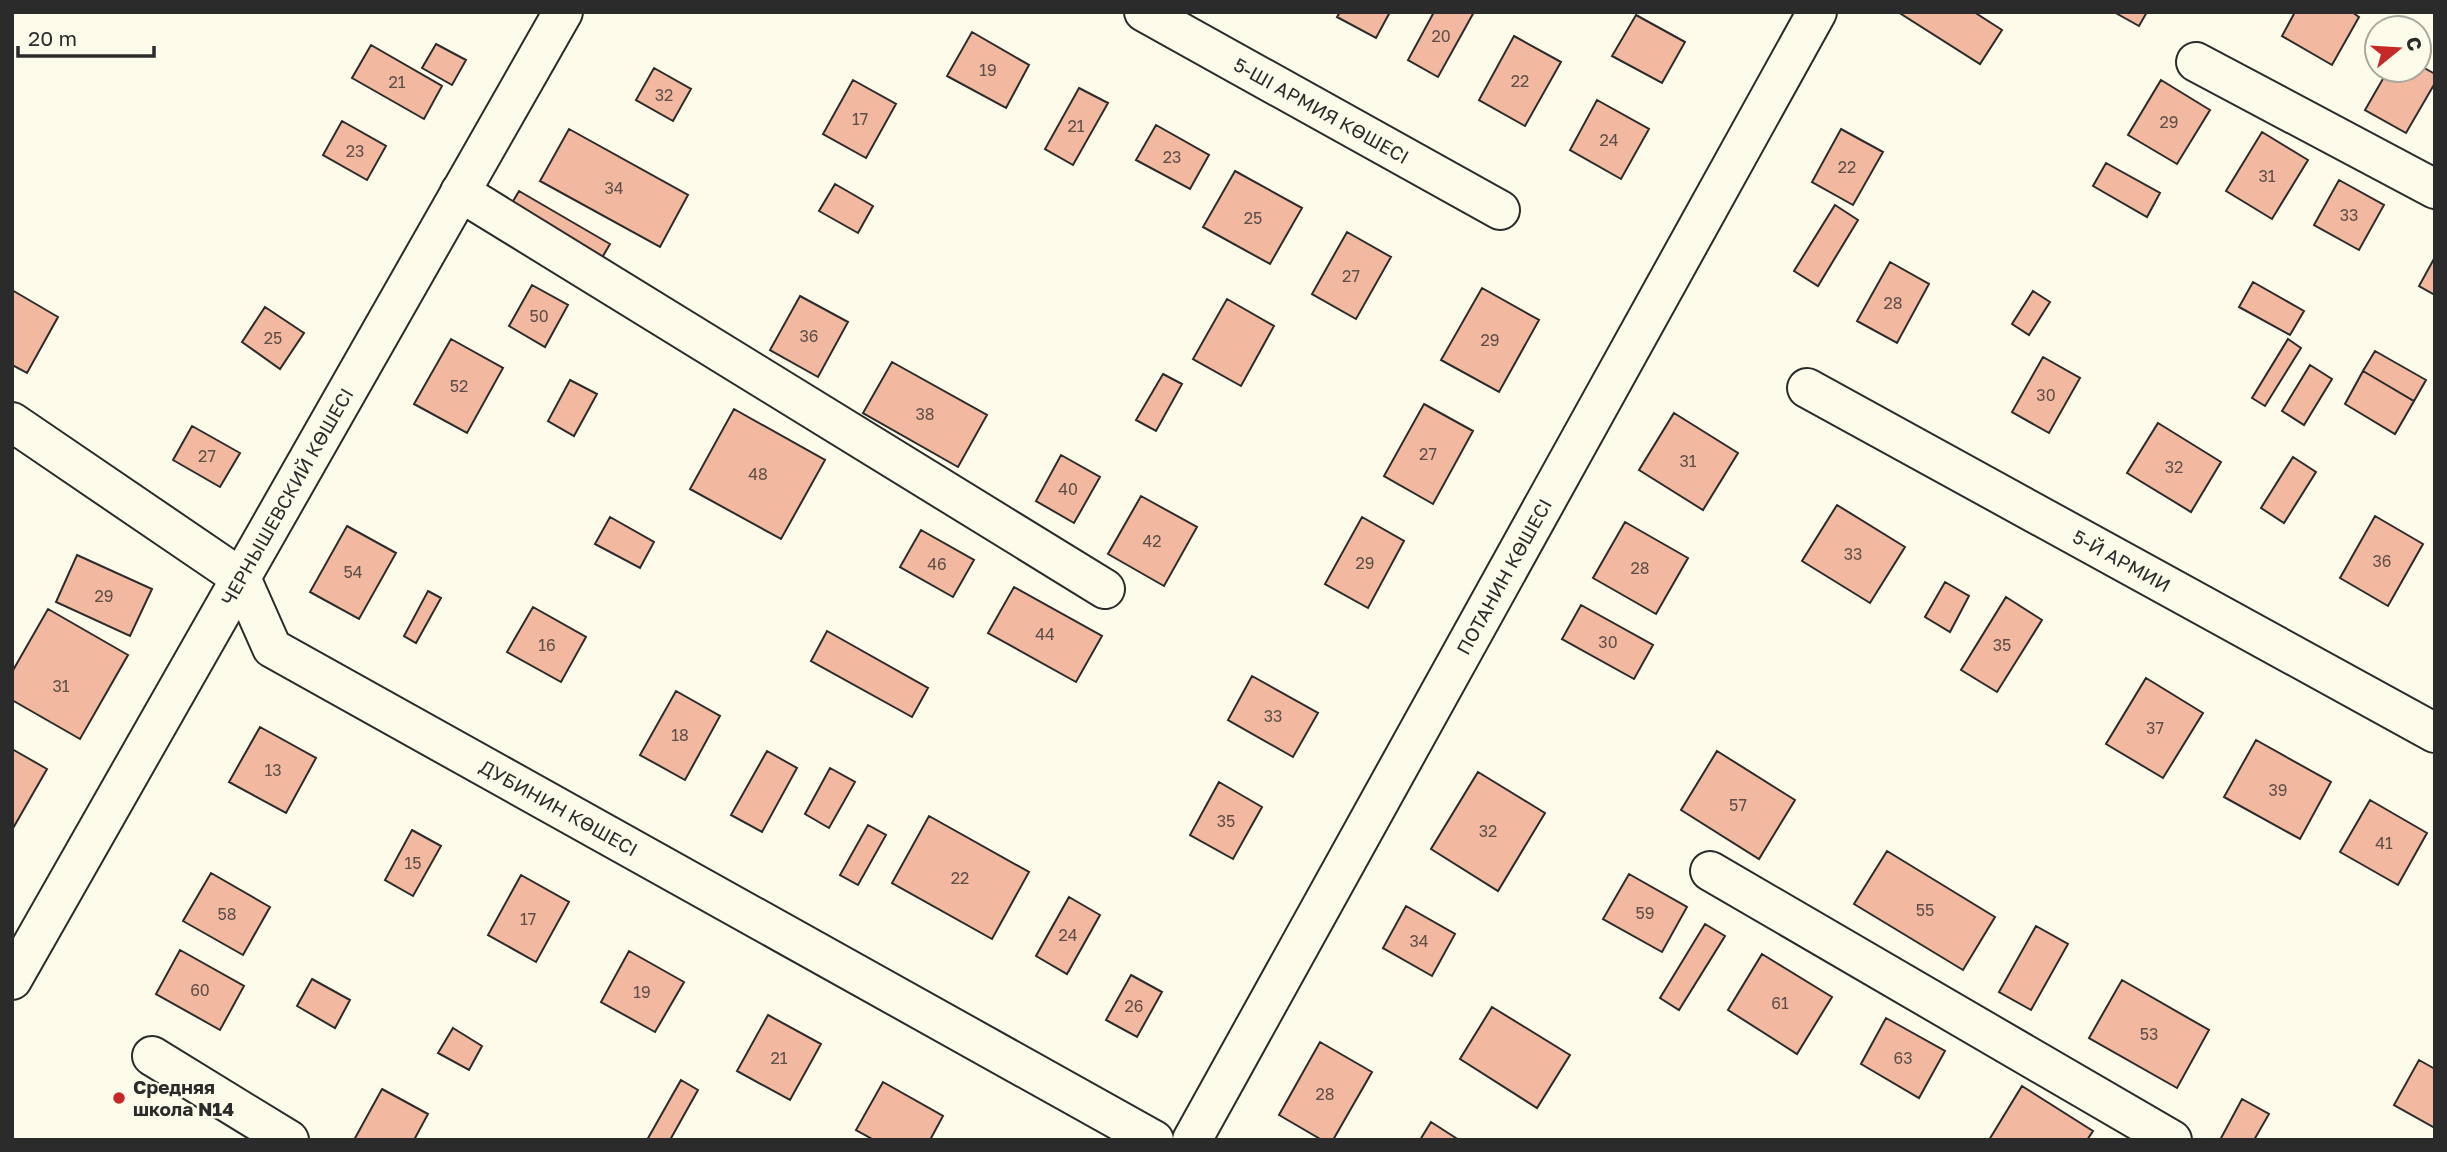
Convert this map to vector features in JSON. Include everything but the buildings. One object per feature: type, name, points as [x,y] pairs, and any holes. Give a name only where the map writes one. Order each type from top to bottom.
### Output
[{"type":"street","name":"ЧЕРНЫШЕВСКИЙ КӨШЕСІ","points":[[12,979],[563,12]]},
{"type":"street","name":"5-ШІ АРМИЯ КӨШЕСІ","points":[[1144,12],[1500,210]]},
{"type":"street","name":"ПОТАНИН КӨШЕСІ","points":[[1192,1140],[1818,12]]},
{"type":"street","points":[[2196,62],[2435,189]]},
{"type":"street","points":[[460,192],[1105,589]]},
{"type":"street","name":"5-Й АРМИИ","points":[[1807,388],[2435,733]]},
{"type":"street","points":[[12,422],[241,578]]},
{"type":"street","name":"ДУБИНИН КӨШЕСІ","points":[[241,578],[272,648],[1154,1140]]},
{"type":"street","points":[[1710,871],[2172,1140]]},
{"type":"street","points":[[152,1056],[289,1140]]},
{"type":"place","name":"Средняя школа N14","points":[[119,1098]]}]
